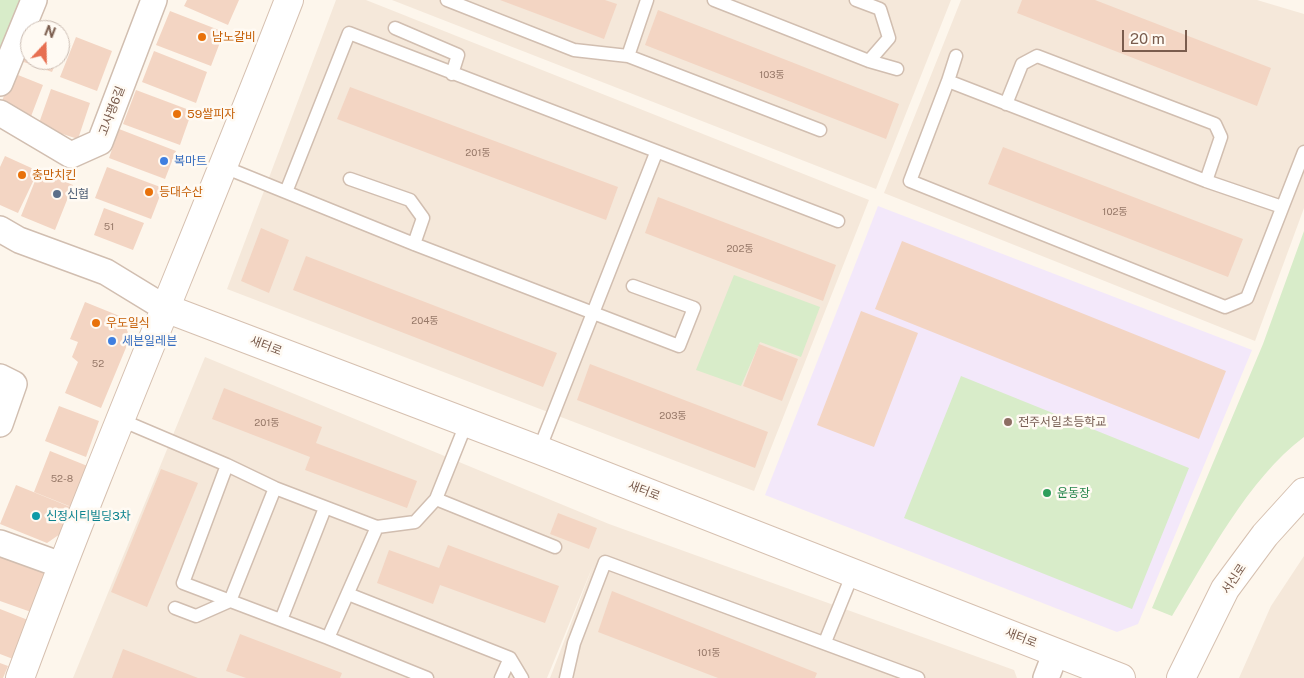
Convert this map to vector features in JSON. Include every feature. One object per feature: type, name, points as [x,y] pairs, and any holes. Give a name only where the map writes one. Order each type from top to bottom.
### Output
[{"type":"street","points":[[0,83],[34,0]]},
{"type":"street","name":"고사평6길","points":[[0,113],[71,155],[100,142],[154,0]]},
{"type":"street","points":[[20,678],[61,565],[224,167],[289,0]]},
{"type":"street","name":"새터로","points":[[0,229],[19,240],[106,272],[165,308],[466,424],[539,450],[1121,678]]},
{"type":"street","points":[[0,377],[14,384],[0,424]]},
{"type":"street","name":"서신로","points":[[1181,678],[1225,589],[1265,536],[1304,492]]},
{"type":"street","points":[[0,543],[61,565]]},
{"type":"street","points":[[1046,678],[1056,652]]},
{"type":"lane","points":[[447,0],[574,50],[628,56],[820,130]]},
{"type":"lane","points":[[628,56],[647,0]]},
{"type":"lane","points":[[714,0],[870,61],[897,69]]},
{"type":"lane","points":[[856,0],[880,9],[889,38],[870,61]]},
{"type":"lane","points":[[395,28],[458,55],[452,74]]},
{"type":"lane","points":[[286,192],[349,33],[656,153],[838,221]]},
{"type":"lane","points":[[956,56],[910,181],[1225,307],[1247,298],[1304,152]]},
{"type":"lane","points":[[1006,104],[1022,64],[1037,56],[1214,124],[1221,137],[1206,181]]},
{"type":"lane","points":[[948,81],[1206,181],[1282,208]]},
{"type":"lane","points":[[539,450],[656,153]]},
{"type":"lane","points":[[224,167],[414,244],[679,346],[694,308],[633,286]]},
{"type":"lane","points":[[350,180],[410,200],[423,218],[414,244]]},
{"type":"lane","points":[[121,420],[227,465],[275,488],[376,527],[415,522],[436,499],[466,424]]},
{"type":"lane","points":[[227,465],[183,582],[427,678]]},
{"type":"lane","points":[[175,608],[196,616],[230,601],[275,488]]},
{"type":"lane","points":[[436,499],[555,547]]},
{"type":"lane","points":[[280,620],[326,508]]},
{"type":"lane","points":[[328,638],[376,527]]},
{"type":"lane","points":[[566,678],[574,643],[605,562],[826,642],[918,678]]},
{"type":"lane","points":[[826,642],[853,573]]},
{"type":"lane","points":[[348,594],[510,658],[522,678]]},
{"type":"lane","points":[[501,678],[510,658]]},
{"type":"shaded area","points":[[336,0],[366,0],[869,200],[754,491],[227,289]]},
{"type":"shaded area","points":[[392,0],[951,0],[876,189]]},
{"type":"shaded area","points":[[961,0],[1257,0],[1304,14],[1304,208],[1255,341],[884,193]]},
{"type":"shaded area","name":"전주서일초등학교","points":[[878,206],[1252,350],[1138,624],[1117,632],[765,495]]},
{"type":"shaded area","points":[[205,357],[609,524],[1014,670],[1017,678],[550,678],[594,563],[547,678],[73,678]]},
{"type":"shaded area","points":[[1304,556],[1304,678],[1239,678],[1271,606]]},
{"type":"green space","points":[[0,0],[30,0],[22,20],[20,20],[20,25],[0,75]]},
{"type":"green space","points":[[1304,231],[1304,437],[1265,474],[1230,520],[1172,616],[1152,608],[1263,344]]},
{"type":"green space","points":[[734,275],[820,307],[801,357],[760,342],[741,386],[696,370]]},
{"type":"green space","name":"운동장","points":[[961,376],[1189,468],[1132,609],[904,518]]},
{"type":"building","points":[[187,0],[239,0],[228,25],[184,6]]},
{"type":"building","points":[[500,0],[605,0],[617,4],[604,39]]},
{"type":"building","points":[[1022,0],[1095,0],[1271,68],[1257,106],[1017,13]]},
{"type":"building","points":[[658,10],[899,104],[886,139],[645,45]]},
{"type":"building","points":[[170,11],[224,32],[211,66],[156,45]]},
{"type":"building","points":[[76,37],[112,51],[97,91],[60,77],[63,70],[70,70],[70,52]]},
{"type":"building","points":[[154,51],[207,72],[196,103],[142,82]]},
{"type":"building","points":[[13,73],[43,85],[30,119],[0,106]]},
{"type":"building","points":[[350,87],[618,187],[606,220],[337,119]]},
{"type":"building","points":[[51,89],[90,103],[78,139],[38,126]]},
{"type":"building","points":[[136,90],[192,111],[180,145],[123,124]]},
{"type":"building","points":[[119,129],[176,151],[165,179],[109,158]]},
{"type":"building","points":[[1003,147],[1243,239],[1228,277],[988,184]]},
{"type":"building","points":[[5,156],[38,171],[18,213],[0,205],[0,167]]},
{"type":"building","points":[[107,167],[163,188],[151,219],[95,198]]},
{"type":"building","points":[[39,171],[73,185],[55,230],[21,216]]},
{"type":"building","points":[[658,197],[836,265],[823,301],[645,233]]},
{"type":"building","points":[[104,208],[144,223],[133,250],[94,235]]},
{"type":"building","points":[[261,228],[289,240],[269,293],[241,281]]},
{"type":"building","points":[[902,241],[1226,371],[1199,439],[875,309]]},
{"type":"building","points":[[306,256],[557,353],[543,387],[293,290]]},
{"type":"building","points":[[85,302],[122,317],[130,338],[101,408],[65,393],[78,362],[72,357],[78,342],[70,339]]},
{"type":"building","points":[[861,311],[918,333],[874,447],[817,425]]},
{"type":"building","points":[[759,344],[798,359],[782,401],[743,386]]},
{"type":"building","points":[[590,364],[768,432],[755,468],[577,400]]},
{"type":"building","points":[[224,388],[322,427],[316,443],[417,481],[407,508],[305,470],[310,457],[212,419]]},
{"type":"building","points":[[59,406],[99,421],[86,457],[45,441]]},
{"type":"building","name":"신정시티빌딩3차","points":[[50,451],[90,467],[74,508],[34,492]]},
{"type":"building","points":[[161,469],[198,483],[147,607],[111,592]]},
{"type":"building","name":"신정시티빌딩3차","points":[[16,485],[73,508],[63,532],[47,543],[0,524]]},
{"type":"building","points":[[558,513],[597,528],[589,549],[550,534]]},
{"type":"building","points":[[448,545],[559,586],[545,623],[440,585],[433,604],[377,583],[389,550],[439,568]]},
{"type":"building","points":[[0,555],[46,573],[31,612],[0,601]]},
{"type":"building","points":[[612,591],[817,673],[815,678],[718,678],[598,632]]},
{"type":"building","points":[[0,609],[28,620],[13,659],[0,654]]},
{"type":"building","points":[[240,634],[342,673],[340,678],[246,678],[226,671]]},
{"type":"building","points":[[123,649],[198,678],[112,678]]},
{"type":"building","points":[[0,663],[8,666],[3,678],[0,678]]},
{"type":"place","name":"남노갈비","points":[[202,37]]},
{"type":"place","name":"59쌀피자","points":[[177,114]]},
{"type":"place","name":"복마트","points":[[164,161]]},
{"type":"place","name":"충만치킨","points":[[22,175]]},
{"type":"place","name":"등대수산","points":[[149,192]]},
{"type":"place","name":"신협","points":[[57,194]]},
{"type":"place","name":"우도일식","points":[[96,323]]},
{"type":"place","name":"세븐일레븐","points":[[112,341]]},
{"type":"place","name":"전주서일초등학교","points":[[1008,422]]},
{"type":"place","name":"운동장","points":[[1047,493]]},
{"type":"place","name":"신정시티빌딩3차","points":[[36,516]]}]
